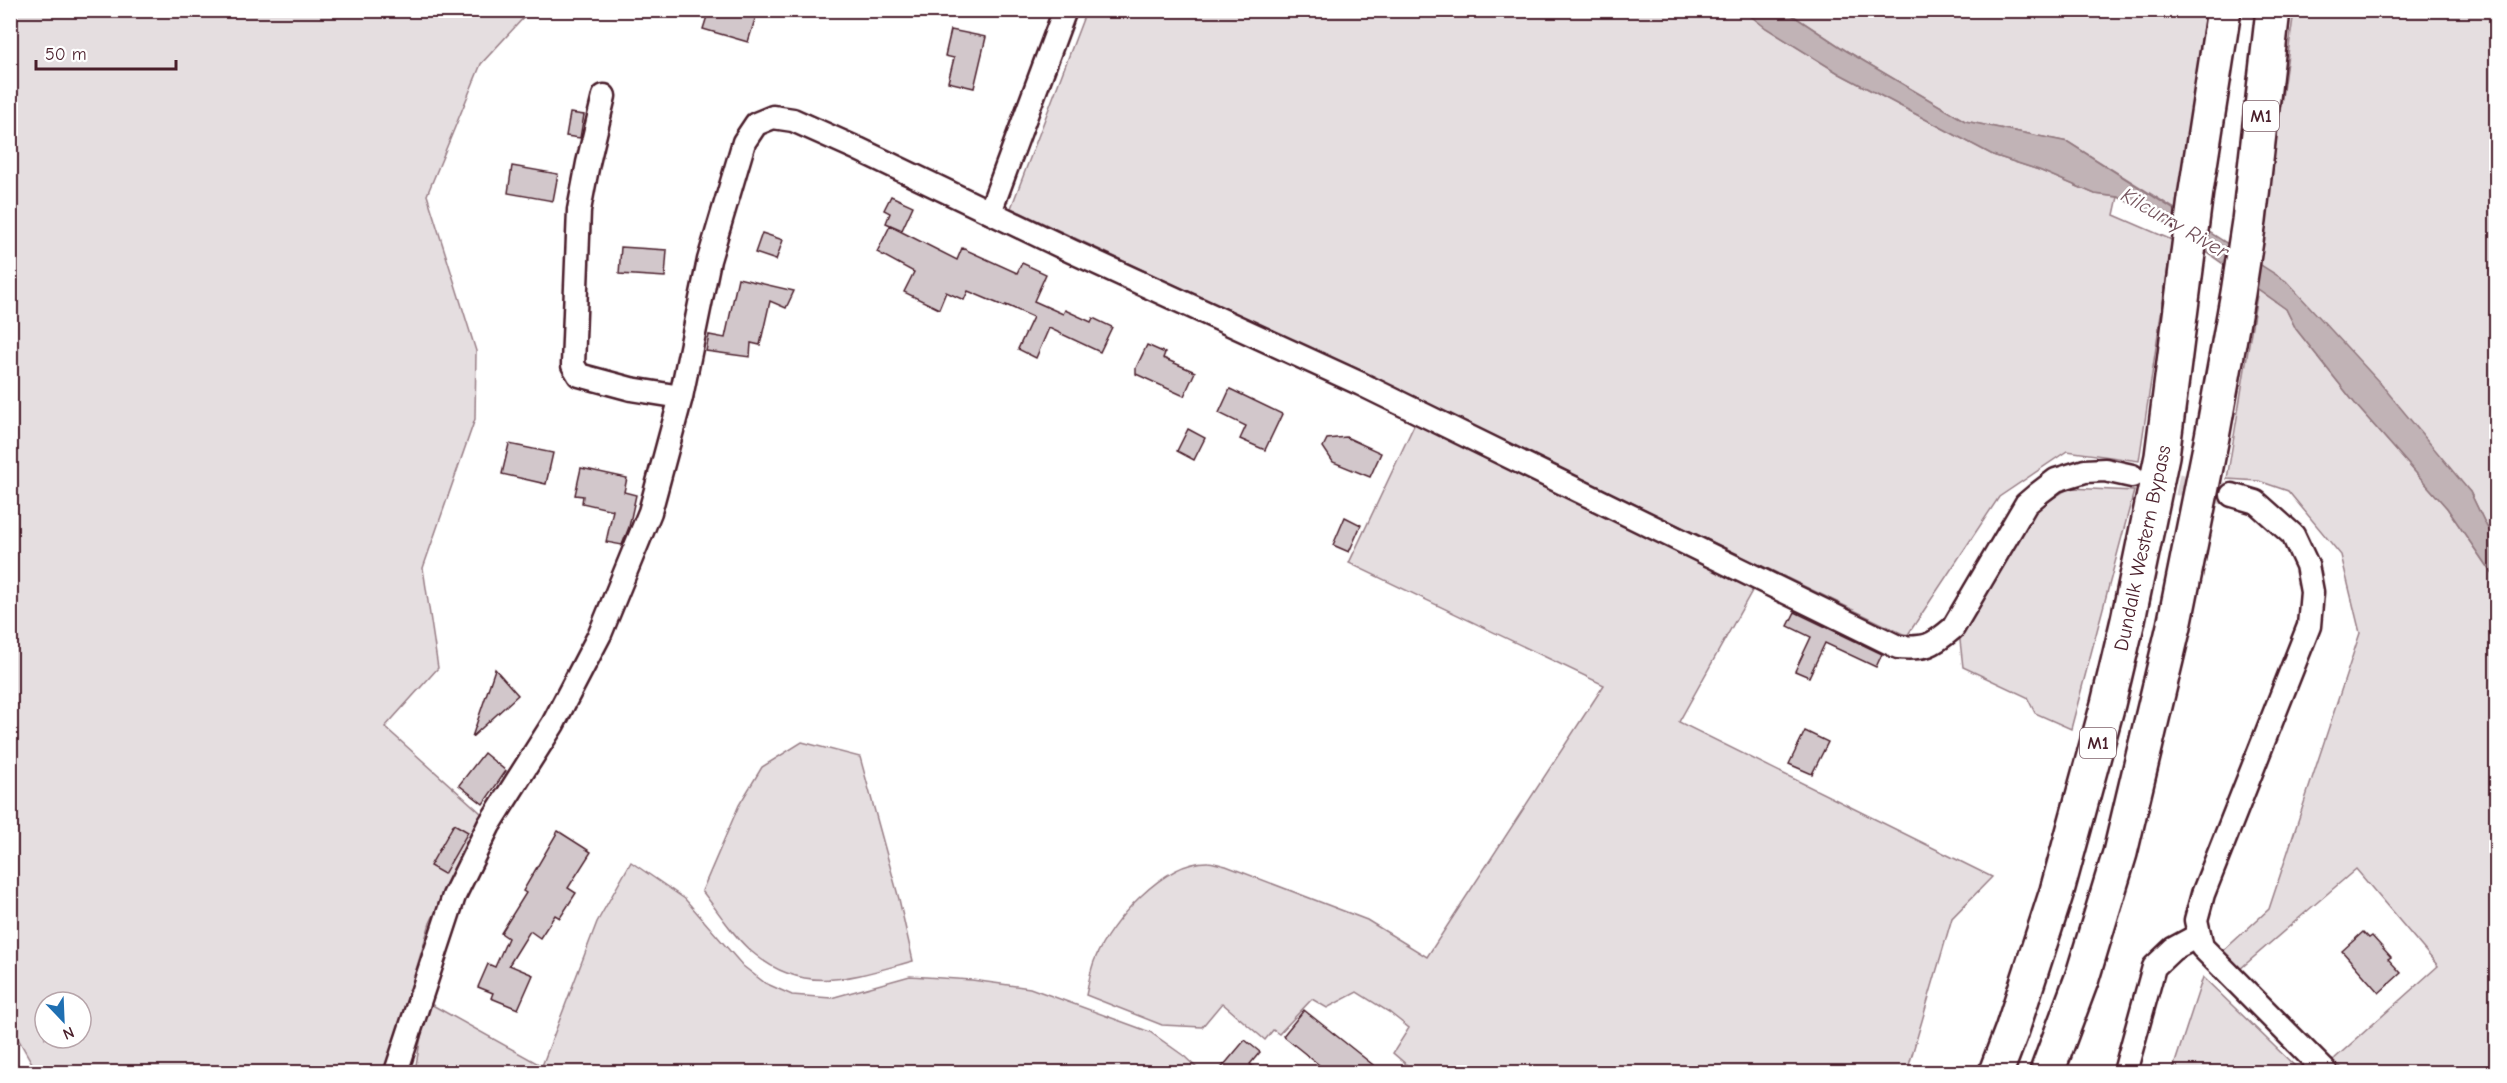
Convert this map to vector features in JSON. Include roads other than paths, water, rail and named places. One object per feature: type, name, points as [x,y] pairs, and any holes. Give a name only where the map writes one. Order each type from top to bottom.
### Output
[{"type":"highway","name":"Dundalk Western Bypass","points":[[1996,1072],[2057,891],[2109,704],[2162,456],[2196,191],[2223,10]]},
{"type":"highway","name":"M1","points":[[2047,1072],[2082,978],[2120,853],[2174,626],[2238,293],[2249,221],[2273,10]]},
{"type":"street","points":[[990,212],[1065,10]]},
{"type":"street","points":[[604,96],[579,210],[573,365],[579,375],[631,389],[681,397]]},
{"type":"street","points":[[396,1072],[454,896],[489,825],[553,724],[600,633],[650,512],[681,397],[709,260],[744,142],[756,124],[773,117],[794,120],[1361,384],[1898,646],[1922,649],[1935,643],[1953,628],[2026,504],[2056,480],[2085,471],[2105,470],[2132,476]]},
{"type":"street","points":[[2232,495],[2256,502],[2293,535],[2307,565],[2312,592],[2309,626],[2203,894],[2197,928],[2202,947],[2326,1072]]},
{"type":"street","points":[[2125,1072],[2154,967],[2197,928]]},
{"type":"water","name":"Kilcurry River","points":[[1744,11],[1786,11],[1845,50],[1965,121],[2068,142],[2286,281],[2380,383],[2470,492],[2487,527],[2496,537],[2496,580],[2447,508],[2357,406],[2296,329],[2286,309],[2156,216],[2118,197],[2095,194],[2039,170],[1993,155],[1840,74],[1766,28]]},
{"type":"tunnel","points":[[2145,478],[2232,495]]}]
